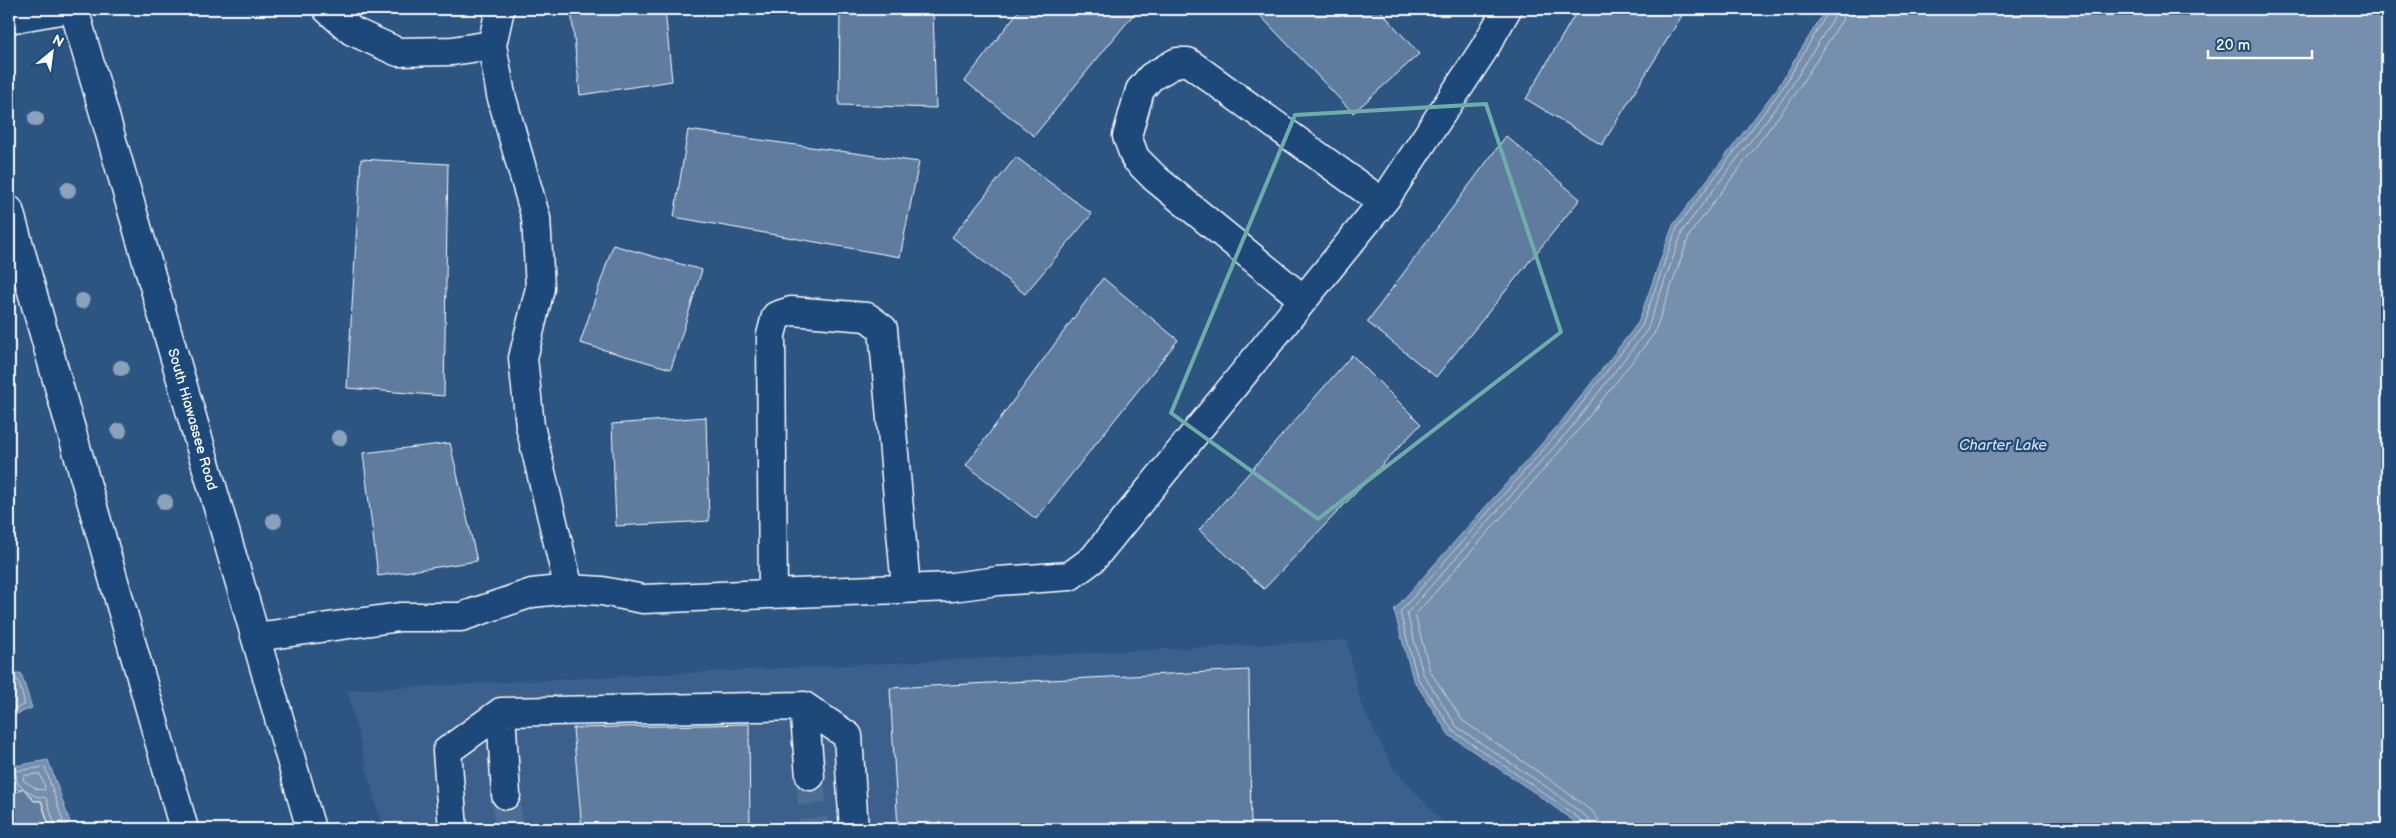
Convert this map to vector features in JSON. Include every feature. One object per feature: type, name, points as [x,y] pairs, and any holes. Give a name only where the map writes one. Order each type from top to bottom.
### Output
[{"type":"street","points":[[9,19],[66,9]]},
{"type":"street","name":"South Hiawassee Road","points":[[74,9],[311,829]]},
{"type":"street","points":[[327,9],[352,31],[398,52],[452,51],[492,45]]},
{"type":"street","points":[[500,9],[492,45],[501,95],[536,218],[540,288],[523,358],[530,426],[569,589]]},
{"type":"street","points":[[256,637],[400,617],[461,617],[532,594],[569,589],[602,591],[643,599],[952,587],[998,580],[1070,576],[1093,559],[1382,202],[1484,48],[1507,9]]},
{"type":"street","points":[[1303,300],[1156,179],[1134,158],[1127,136],[1140,90],[1151,76],[1177,62],[1188,62],[1382,202]]},
{"type":"street","points":[[9,210],[184,829]]},
{"type":"street","points":[[773,594],[771,335],[776,316],[791,311],[867,317],[883,329],[906,588]]},
{"type":"street","points":[[804,706],[810,776]]},
{"type":"street","points":[[452,829],[446,751],[500,712],[804,706],[848,736],[854,829]]},
{"type":"street","points":[[500,712],[506,794]]},
{"type":"highlighted area","points":[[1486,104],[1561,332],[1318,519],[1171,413],[1295,115]]},
{"type":"shaded area","points":[[1347,640],[1361,705],[1394,769],[1449,829],[382,829],[347,690]]},
{"type":"water","name":"Charter Lake","points":[[1826,9],[2387,9],[2387,829],[1584,829],[1538,795],[1449,735],[1413,679],[1394,610],[1561,422],[1638,323],[1673,225],[1778,87]]},
{"type":"water","points":[[21,673],[32,708],[9,717],[9,675]]},
{"type":"water","points":[[48,760],[70,822],[59,829],[50,829],[42,801],[34,801],[14,787],[9,770],[9,767]]},
{"type":"building","points":[[571,9],[665,9],[672,81],[580,95]]},
{"type":"building","points":[[840,9],[933,9],[936,108],[839,105]]},
{"type":"building","points":[[1020,9],[1138,9],[1034,136],[965,81]]},
{"type":"building","points":[[1254,9],[1379,9],[1419,54],[1353,113]]},
{"type":"building","points":[[1578,9],[1686,9],[1602,145],[1526,99]]},
{"type":"building","points":[[688,130],[919,162],[900,257],[674,217]]},
{"type":"building","points":[[1506,136],[1580,199],[1436,377],[1367,322]]},
{"type":"building","points":[[1016,157],[1092,214],[1025,294],[952,237]]},
{"type":"building","points":[[361,159],[448,164],[444,396],[347,388]]},
{"type":"building","points":[[613,245],[702,270],[671,369],[580,343]]},
{"type":"building","points":[[1103,278],[1178,340],[1036,519],[966,465]]},
{"type":"building","points":[[1352,355],[1421,424],[1264,589],[1199,530]]},
{"type":"building","points":[[706,417],[709,521],[616,526],[612,424]]},
{"type":"building","points":[[450,443],[477,561],[378,576],[363,453]]},
{"type":"building","points":[[1249,670],[1251,829],[898,829],[890,688]]},
{"type":"building","points":[[749,724],[750,829],[582,829],[573,728]]},
{"type":"building","points":[[9,770],[15,793],[23,788],[34,801],[41,801],[50,829],[9,829]]},
{"type":"tunnel","points":[[810,776],[814,829]]},
{"type":"tunnel","points":[[506,795],[509,829]]}]
